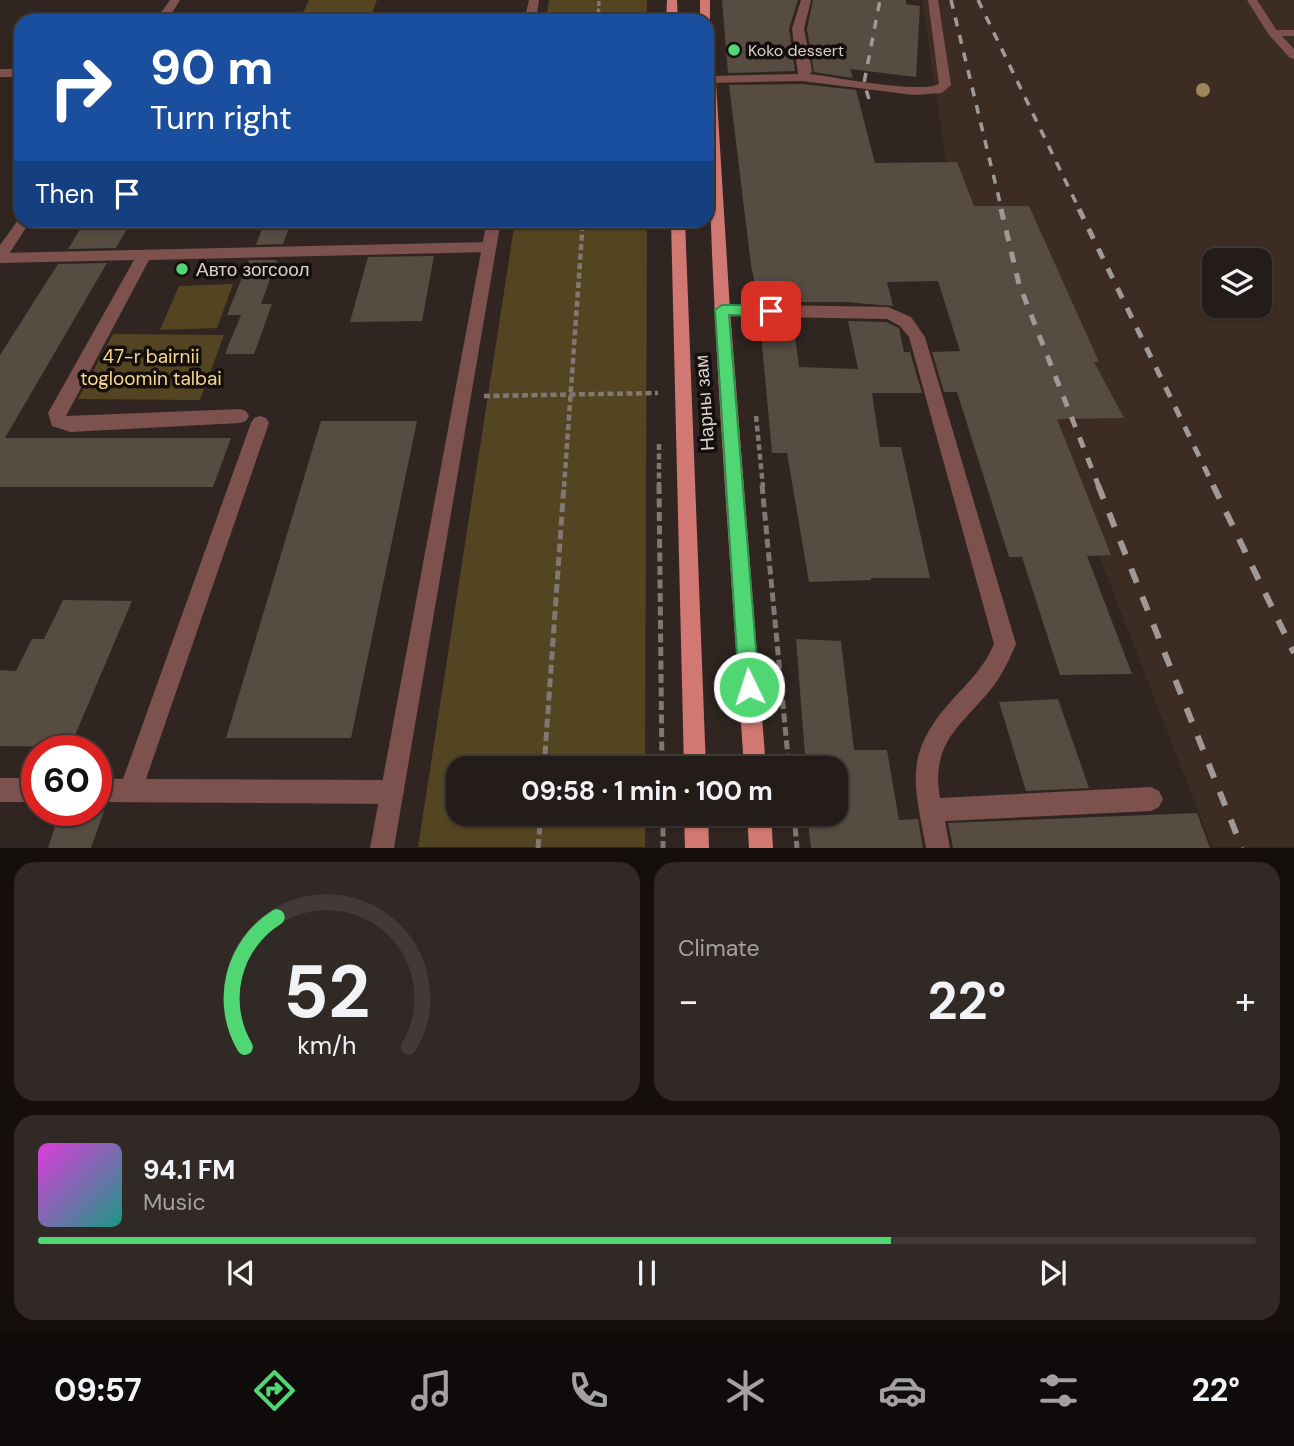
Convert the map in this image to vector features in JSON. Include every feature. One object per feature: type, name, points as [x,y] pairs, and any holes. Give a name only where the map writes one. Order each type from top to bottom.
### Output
[{"type":"main road","name":"Нарны зам","points":[[714,157],[722,310],[754,756]]},
{"type":"main road","name":"Нарны зам","points":[[678,228],[695,756]]},
{"type":"main road","points":[[696,826],[697,848]]},
{"type":"main road","points":[[760,826],[761,848]]},
{"type":"street","points":[[802,77],[806,71],[798,29],[806,0]]},
{"type":"street","points":[[714,80],[802,77],[901,90],[938,90],[945,85],[945,74],[933,0]]},
{"type":"street","points":[[1252,0],[1273,33],[1294,56]]},
{"type":"street","points":[[1273,33],[1294,33]]},
{"type":"street","points":[[0,257],[19,228]]},
{"type":"street","points":[[382,848],[493,228]]},
{"type":"street","points":[[0,257],[489,247]]},
{"type":"street","points":[[131,789],[250,419],[70,425],[58,422],[57,414],[144,255]]},
{"type":"street","points":[[722,310],[888,313],[911,325],[917,338],[1005,644],[1000,660],[937,735],[926,768],[938,848]]},
{"type":"street","points":[[0,790],[21,790]]},
{"type":"street","points":[[112,790],[392,792]]},
{"type":"street","points":[[932,810],[1151,799]]},
{"type":"path","points":[[545,756],[582,228]]},
{"type":"path","points":[[658,380],[658,407]]},
{"type":"path","points":[[462,396],[658,393]]},
{"type":"path","points":[[756,413],[788,756]]},
{"type":"path","points":[[659,435],[662,756]]},
{"type":"path","points":[[538,848],[540,826]]},
{"type":"path","points":[[663,826],[663,848]]},
{"type":"path","points":[[795,826],[797,848]]},
{"type":"shaded area","points":[[922,0],[1294,0],[1294,847],[1212,847],[946,161]]},
{"type":"green space","points":[[309,0],[377,0],[372,13],[303,13]]},
{"type":"green space","points":[[549,0],[647,0],[647,14],[547,14]]},
{"type":"green space","points":[[514,228],[647,228],[645,756],[446,756],[446,826],[645,826],[645,847],[418,847]]},
{"type":"green space","points":[[233,284],[217,328],[160,330],[179,286]]},
{"type":"green space","name":"47-r bairnii togloomin talbai","points":[[113,334],[224,335],[200,400],[78,399]]},
{"type":"building","points":[[722,0],[798,0],[789,29],[795,71],[728,73]]},
{"type":"building","points":[[813,0],[906,0],[906,4],[920,6],[916,77],[850,69],[853,78],[814,72],[807,29]]},
{"type":"building","points":[[802,84],[856,90],[875,163],[957,162],[974,206],[1029,206],[1099,362],[1094,362],[1124,418],[1057,419],[1111,555],[1087,556],[1132,674],[1060,675],[1022,557],[1009,557],[957,392],[944,392],[932,352],[960,351],[938,281],[887,282],[893,306],[844,302],[759,302],[751,265],[729,85]]},
{"type":"building","points":[[81,228],[127,228],[116,248],[68,249]]},
{"type":"building","points":[[262,228],[289,228],[283,244],[256,245]]},
{"type":"building","points":[[434,256],[422,321],[350,322],[368,257]]},
{"type":"building","points":[[249,260],[277,260],[261,304],[272,304],[254,354],[225,354],[241,315],[227,315]]},
{"type":"building","points":[[107,263],[5,438],[231,438],[213,487],[0,487],[0,355],[58,264]]},
{"type":"building","points":[[762,319],[793,320],[799,367],[858,369],[848,321],[886,322],[899,328],[904,352],[910,352],[922,393],[872,393],[880,447],[901,447],[930,578],[809,582],[787,453],[772,453],[761,334],[765,335]]},
{"type":"building","points":[[321,421],[417,421],[351,738],[226,738]]},
{"type":"building","points":[[63,600],[132,601],[75,735],[21,735],[21,746],[0,746],[0,670],[16,671],[32,639],[44,639]]},
{"type":"building","points":[[796,639],[841,641],[854,750],[887,750],[899,820],[918,819],[923,848],[811,848],[808,826],[848,826],[848,756],[805,756]]},
{"type":"building","points":[[1058,699],[1089,788],[1026,791],[999,702]]},
{"type":"building","points":[[1197,813],[1210,848],[953,848],[948,823]]},
{"type":"building","points":[[55,826],[99,826],[91,848],[48,848]]},
{"type":"railway","points":[[869,99],[864,83],[880,0]]},
{"type":"railway","points":[[951,0],[1002,211]]},
{"type":"railway","points":[[978,0],[1080,211]]},
{"type":"railway","points":[[1001,209],[1019,284],[1099,487]]},
{"type":"railway","points":[[1079,209],[1214,487]]},
{"type":"railway","points":[[1098,485],[1242,848]]},
{"type":"railway","points":[[1213,485],[1294,653]]},
{"type":"place","name":"Koko dessert","points":[[734,50]]},
{"type":"place","name":"Авто зогсоол","points":[[182,269]]},
{"type":"route","points":[[749,687],[722,310],[771,311]]}]
